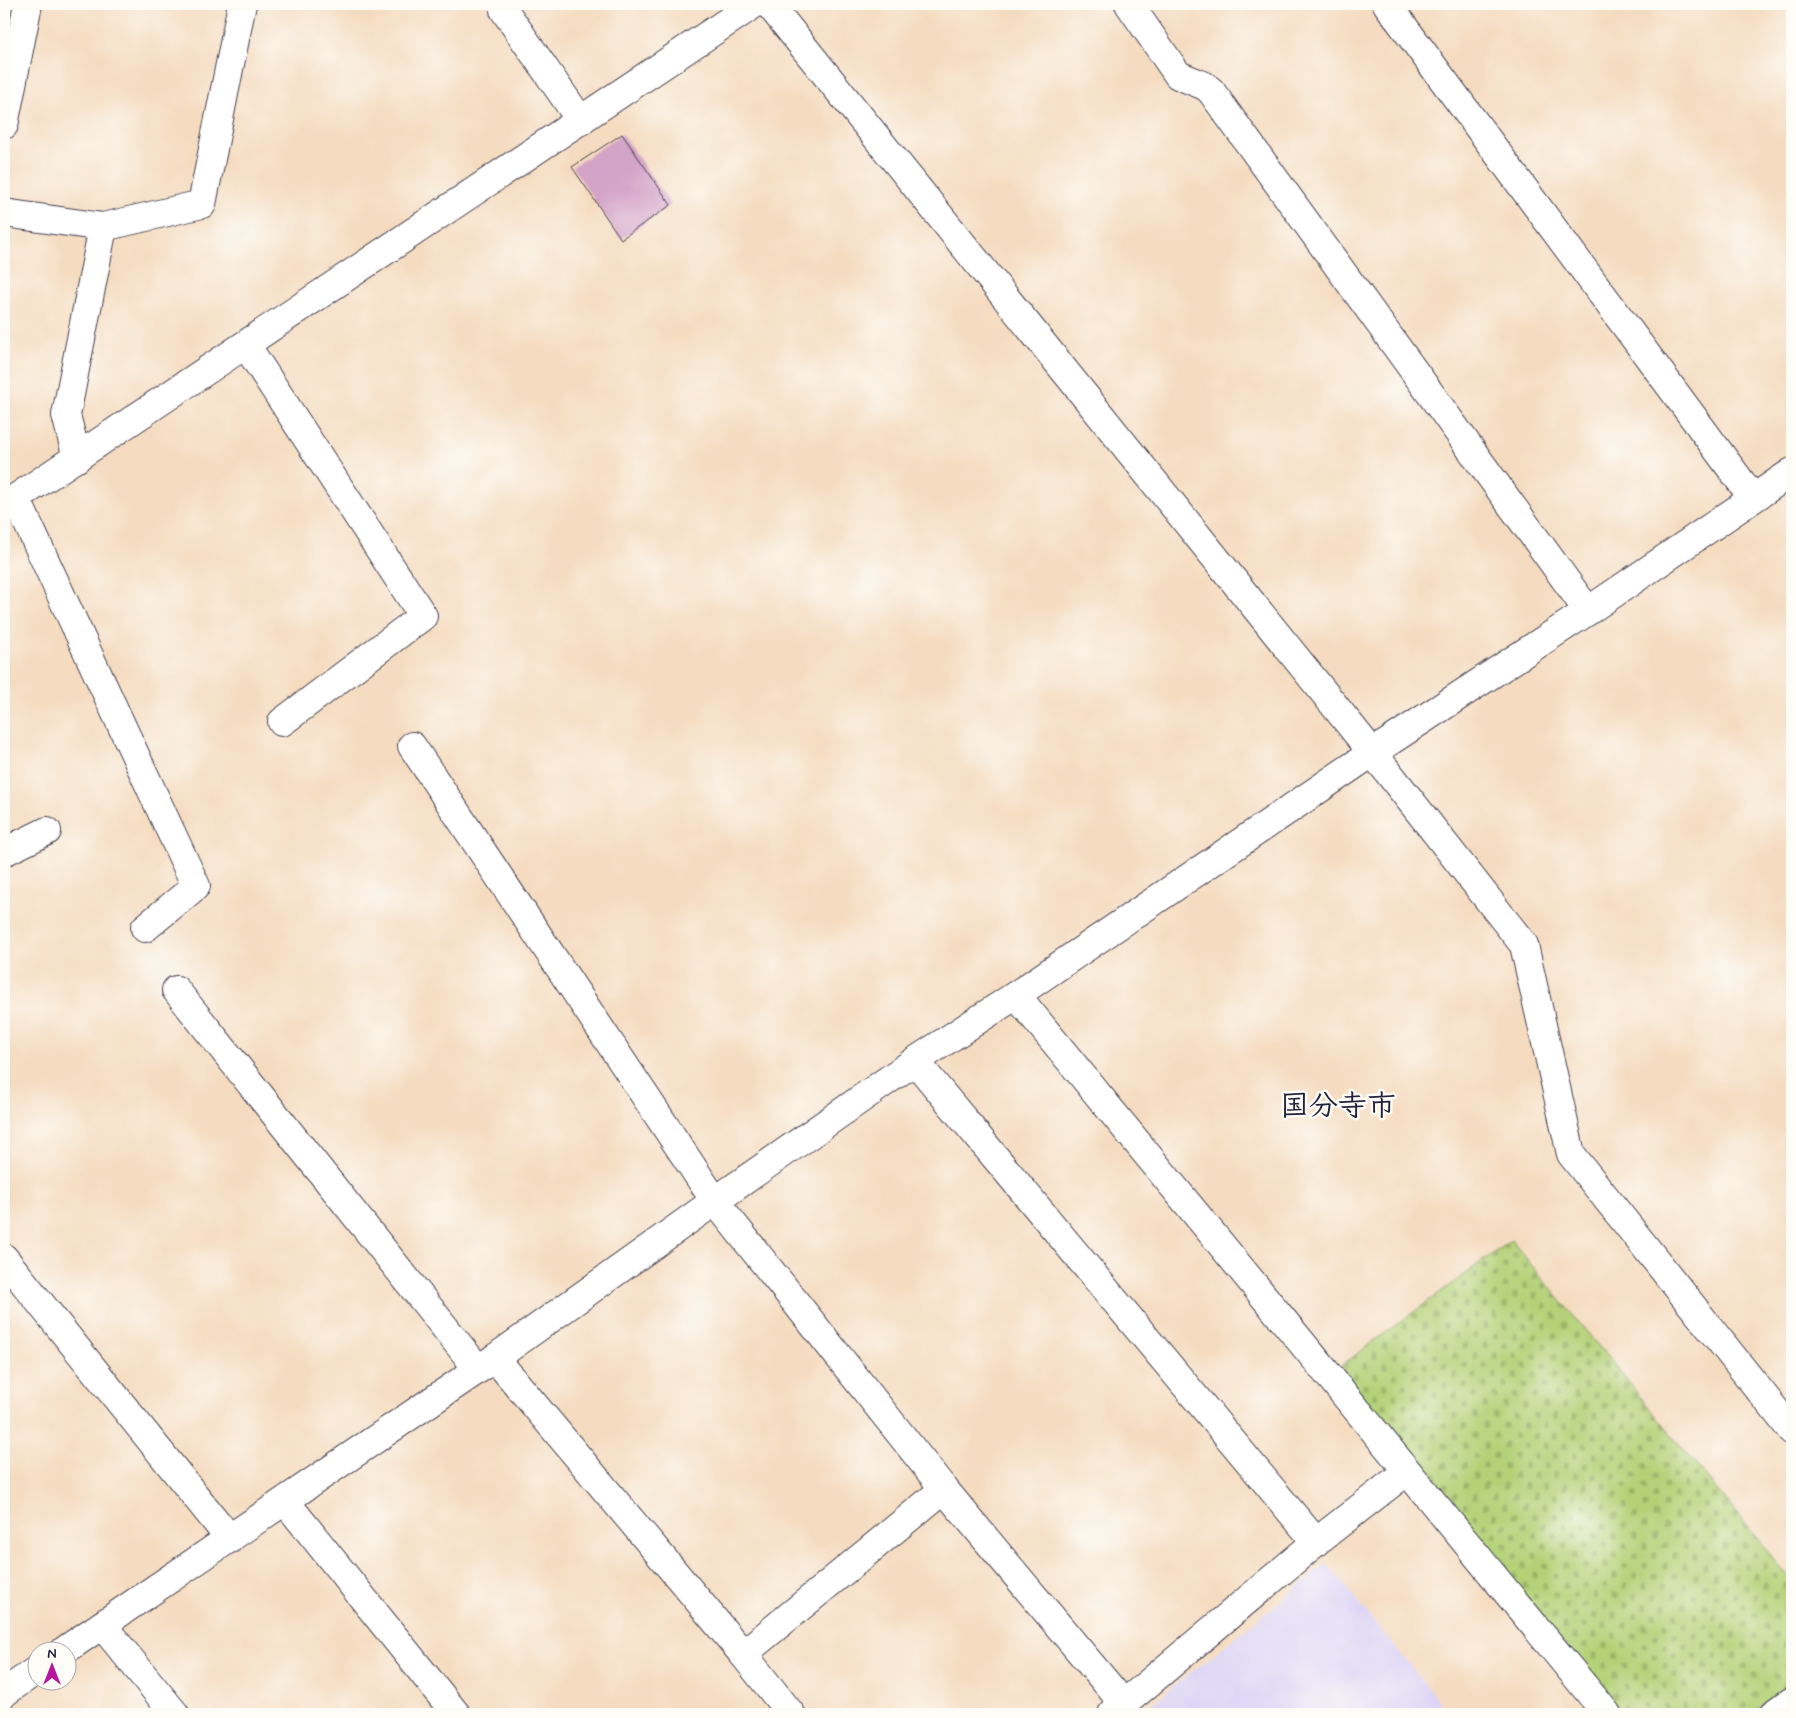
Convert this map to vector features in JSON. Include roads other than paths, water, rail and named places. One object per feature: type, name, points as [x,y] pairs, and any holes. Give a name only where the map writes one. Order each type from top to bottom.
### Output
[{"type":"street","points":[[4,125],[28,4]]},
{"type":"street","points":[[4,213],[103,227],[202,204],[242,4]]},
{"type":"street","points":[[505,4],[504,10],[581,121]]},
{"type":"street","points":[[145,928],[196,886],[10,502],[754,4]]},
{"type":"street","points":[[768,4],[1524,944],[1571,1154],[1792,1431]]},
{"type":"street","points":[[1129,4],[1178,75],[1205,86],[1211,91],[1588,611]]},
{"type":"street","points":[[1387,4],[1754,498]]},
{"type":"street","points":[[77,458],[66,415],[103,227]]},
{"type":"street","points":[[246,345],[423,616],[282,722]]},
{"type":"street","points":[[78,1641],[486,1364],[915,1061],[1016,995],[1372,753],[1588,611],[1792,472]]},
{"type":"street","points":[[412,746],[715,1201],[1118,1709],[1316,1542],[1406,1472]]},
{"type":"street","points":[[4,852],[47,831]]},
{"type":"street","points":[[176,990],[486,1364],[743,1654],[791,1714]]},
{"type":"street","points":[[1016,995],[1406,1472],[1607,1714]]},
{"type":"street","points":[[915,1061],[1316,1542]]},
{"type":"street","points":[[4,1258],[230,1539]]},
{"type":"street","points":[[743,1654],[944,1489]]},
{"type":"street","points":[[285,1500],[456,1714]]},
{"type":"street","points":[[102,1625],[175,1714]]},
{"type":"street","points":[[4,1693],[28,1676]]},
{"type":"street","points":[[1774,1714],[1792,1701]]},
{"type":"district","name":"国分寺市","points":[[1338,1107]]}]
